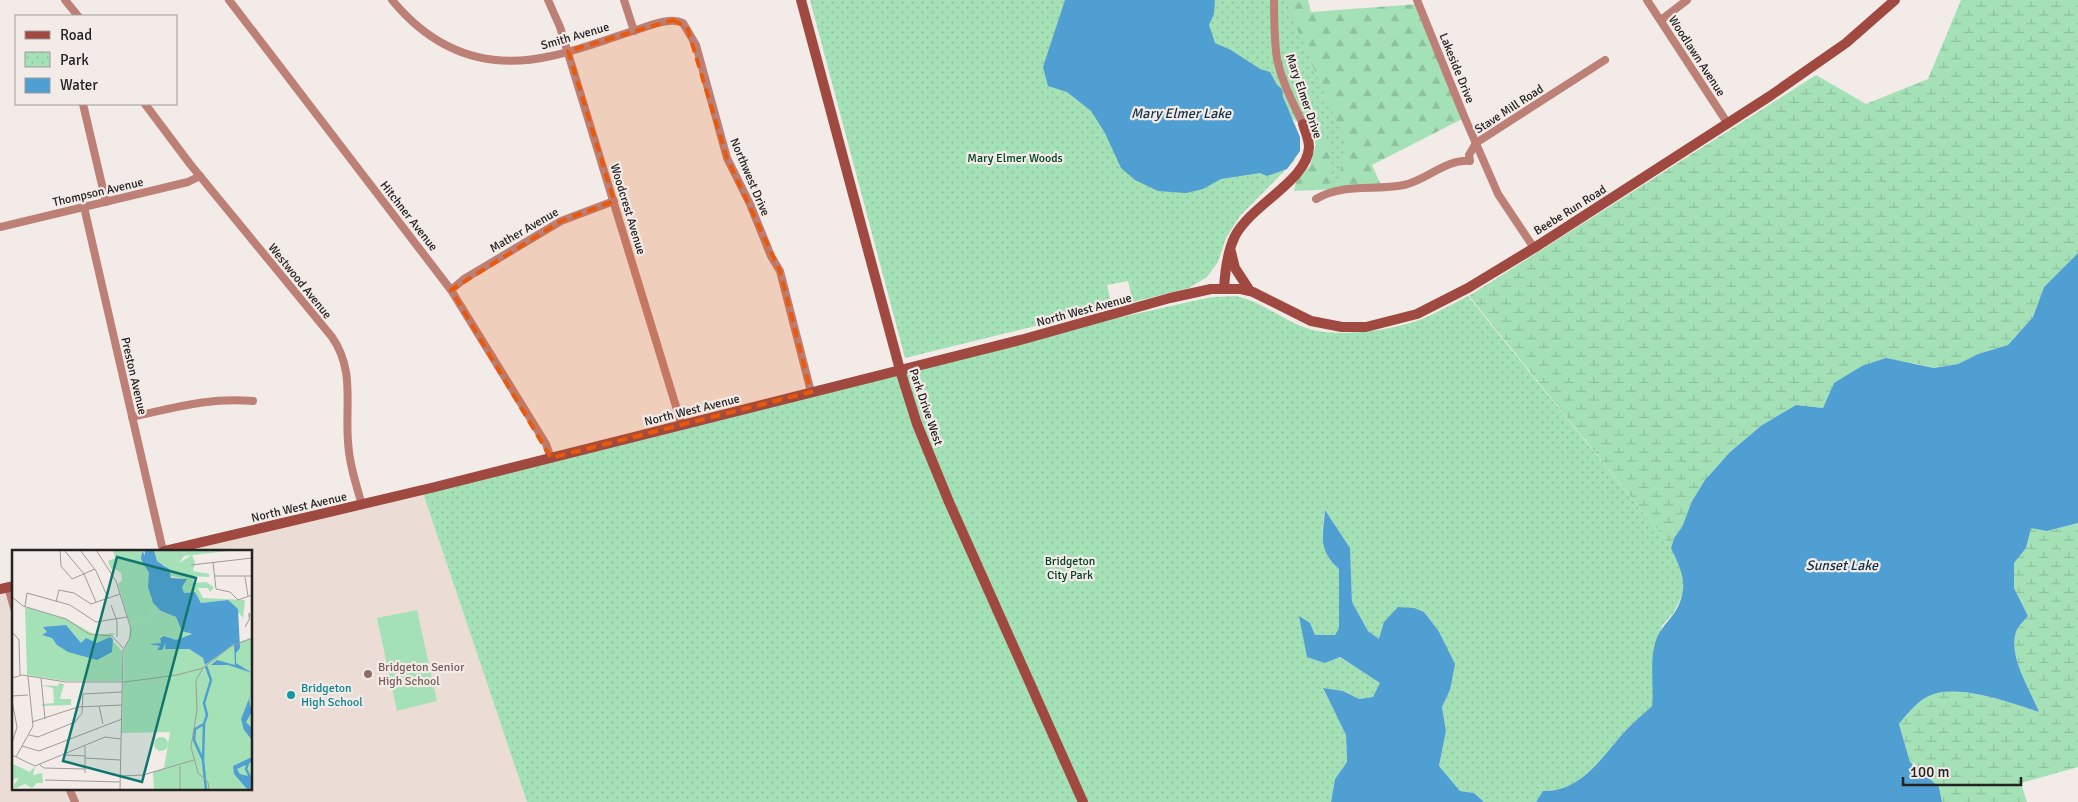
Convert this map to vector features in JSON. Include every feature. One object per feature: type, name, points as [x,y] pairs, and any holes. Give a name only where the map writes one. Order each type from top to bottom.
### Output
[{"type":"main road","name":"Park Drive West","points":[[801,0],[900,370],[917,424],[949,502],[1083,802]]},
{"type":"main road","name":"Beebe Run Road","points":[[1224,289],[1250,291],[1311,321],[1342,328],[1366,327],[1387,323],[1428,310],[1534,248],[1728,124],[1830,55],[1895,0]]},
{"type":"main road","name":"Mary Elmer Drive","points":[[1224,289],[1230,249],[1235,236],[1253,212],[1286,185],[1304,167],[1309,147],[1303,124]]},
{"type":"main road","points":[[1230,249],[1236,268],[1250,291]]},
{"type":"main road","name":"North West Avenue","points":[[168,550],[362,505],[1024,340],[1170,298],[1211,289],[1224,289]]},
{"type":"street","points":[[65,0],[74,14]]},
{"type":"street","name":"Hitchner Avenue","points":[[229,0],[451,290],[546,444],[551,458]]},
{"type":"street","name":"Smith Avenue","points":[[392,0],[408,20],[431,37],[444,45],[488,60],[523,61],[553,56],[634,30]]},
{"type":"street","name":"Woodcrest Avenue","points":[[548,0],[568,51],[682,426]]},
{"type":"street","points":[[624,0],[634,30]]},
{"type":"street","name":"Mary Elmer Drive","points":[[1274,0],[1275,42],[1278,60],[1284,80],[1303,124]]},
{"type":"street","name":"Lakeside Drive","points":[[1417,0],[1498,194],[1534,248]]},
{"type":"street","name":"Woodlawn Avenue","points":[[1647,0],[1728,124]]},
{"type":"street","points":[[1661,20],[1686,0]]},
{"type":"street","name":"Northwest Drive","points":[[634,30],[673,20],[680,21],[693,36],[727,158],[737,176],[771,256],[783,279],[810,392]]},
{"type":"street","name":"Stave Mill Road","points":[[1316,200],[1336,190],[1404,185],[1457,162],[1470,161],[1469,155],[1476,143],[1605,60]]},
{"type":"street","points":[[83,105],[106,202]]},
{"type":"street","name":"Westwood Avenue","points":[[145,105],[200,176],[332,337],[342,354],[348,389],[348,442],[362,505]]},
{"type":"street","name":"Thompson Avenue","points":[[0,227],[188,182],[200,176]]},
{"type":"street","name":"Mather Avenue","points":[[451,290],[464,279],[544,230],[570,217],[614,202]]},
{"type":"street","name":"Preston Avenue","points":[[84,207],[164,550]]},
{"type":"street","points":[[132,417],[206,401],[229,399],[252,401]]},
{"type":"street","points":[[7,587],[12,602]]},
{"type":"street","points":[[70,790],[75,802]]},
{"type":"highlighted area","points":[[673,20],[687,27],[727,158],[780,271],[811,392],[551,458],[451,290],[561,221],[614,201],[568,51]]},
{"type":"shaded area","name":"Bridgeton Senior High School","points":[[422,490],[527,802],[0,802],[0,589],[12,586],[12,790],[252,790],[252,550],[168,550]]},
{"type":"green space","name":"Mary Elmer Woods","points":[[810,0],[1285,0],[1345,142],[1339,181],[1332,183],[1329,145],[1289,116],[1298,151],[1294,161],[1240,216],[1226,238],[1218,262],[1207,277],[1189,288],[1133,302],[1128,281],[1107,285],[1112,307],[905,358]]},
{"type":"green space","points":[[1233,0],[1308,0],[1311,12],[1418,4],[1466,117],[1372,165],[1382,187],[1294,191],[1296,182],[1310,166],[1316,144],[1288,69]]},
{"type":"green space","points":[[1961,0],[2078,0],[2078,253],[2044,287],[2033,317],[2008,345],[1978,354],[1958,364],[1934,368],[1914,363],[1834,383],[1823,408],[1796,405],[1762,425],[1730,452],[1705,480],[1692,501],[1682,527],[1674,538],[1671,547],[1469,296],[1816,75],[1866,104],[1928,79]]},
{"type":"green space","name":"Bridgeton City Park","points":[[1236,296],[1255,302],[1306,328],[1335,333],[1352,333],[1403,325],[1431,315],[1468,296],[1671,547],[1682,571],[1684,592],[1674,612],[1662,626],[1652,665],[1654,685],[1652,706],[1627,729],[1587,774],[1567,787],[1543,791],[1536,802],[1484,802],[1474,793],[1460,791],[1439,766],[1446,731],[1442,707],[1450,690],[1438,630],[1424,612],[1379,639],[1368,631],[1352,602],[1350,548],[1325,510],[1323,542],[1328,556],[1339,569],[1339,628],[1335,635],[1315,635],[1310,623],[1325,663],[1339,657],[1381,683],[1374,697],[1359,699],[1343,691],[1323,689],[1346,734],[1347,762],[1335,779],[1331,802],[527,802],[422,490],[1024,339],[1193,301],[1213,297]]},
{"type":"green space","points":[[2078,523],[2078,767],[2021,783],[2027,802],[1942,802],[1939,787],[1910,762],[1899,724],[1924,699],[1934,694],[1946,692],[1973,693],[1987,696],[2039,712],[2017,662],[2015,651],[2014,641],[2016,632],[2028,616],[2014,588],[2014,563],[2026,548],[2031,527],[2047,531]]},
{"type":"green space","points":[[417,610],[437,701],[397,711],[377,618]]},
{"type":"water","name":"Mary Elmer Lake","points":[[1065,0],[1215,0],[1214,14],[1209,25],[1215,43],[1231,50],[1260,69],[1270,72],[1277,85],[1282,89],[1283,97],[1300,137],[1300,151],[1287,169],[1267,176],[1260,173],[1221,179],[1203,189],[1186,193],[1158,191],[1135,180],[1121,168],[1105,133],[1091,111],[1067,92],[1048,86],[1043,67]]},
{"type":"water","name":"Sunset Lake","points":[[2078,253],[2078,523],[2047,531],[2031,528],[2026,548],[2014,563],[2014,588],[2028,616],[2016,632],[2015,652],[2021,673],[2039,712],[1987,696],[1959,692],[1934,694],[1915,706],[1899,724],[1910,762],[1939,787],[1942,802],[1536,802],[1543,791],[1567,787],[1587,774],[1627,729],[1652,706],[1652,662],[1655,642],[1675,612],[1682,595],[1683,579],[1671,548],[1674,538],[1682,527],[1692,501],[1705,480],[1730,452],[1762,425],[1796,405],[1823,408],[1834,383],[1862,366],[1886,358],[1934,368],[1958,364],[1978,354],[2008,345],[2033,317],[2044,287]]},
{"type":"water","points":[[1325,510],[1350,548],[1352,602],[1368,631],[1379,639],[1384,622],[1398,607],[1414,608],[1424,612],[1438,630],[1455,664],[1450,690],[1442,707],[1446,731],[1439,766],[1460,791],[1474,793],[1484,802],[1331,802],[1335,779],[1347,762],[1346,735],[1323,688],[1343,691],[1359,699],[1373,697],[1380,683],[1340,657],[1325,663],[1307,657],[1299,616],[1310,623],[1315,635],[1335,635],[1339,628],[1339,569],[1327,555],[1324,548]]},
{"type":"place","name":"Bridgeton Senior High School","points":[[368,674]]},
{"type":"place","name":"Bridgeton High School","points":[[291,695]]}]
